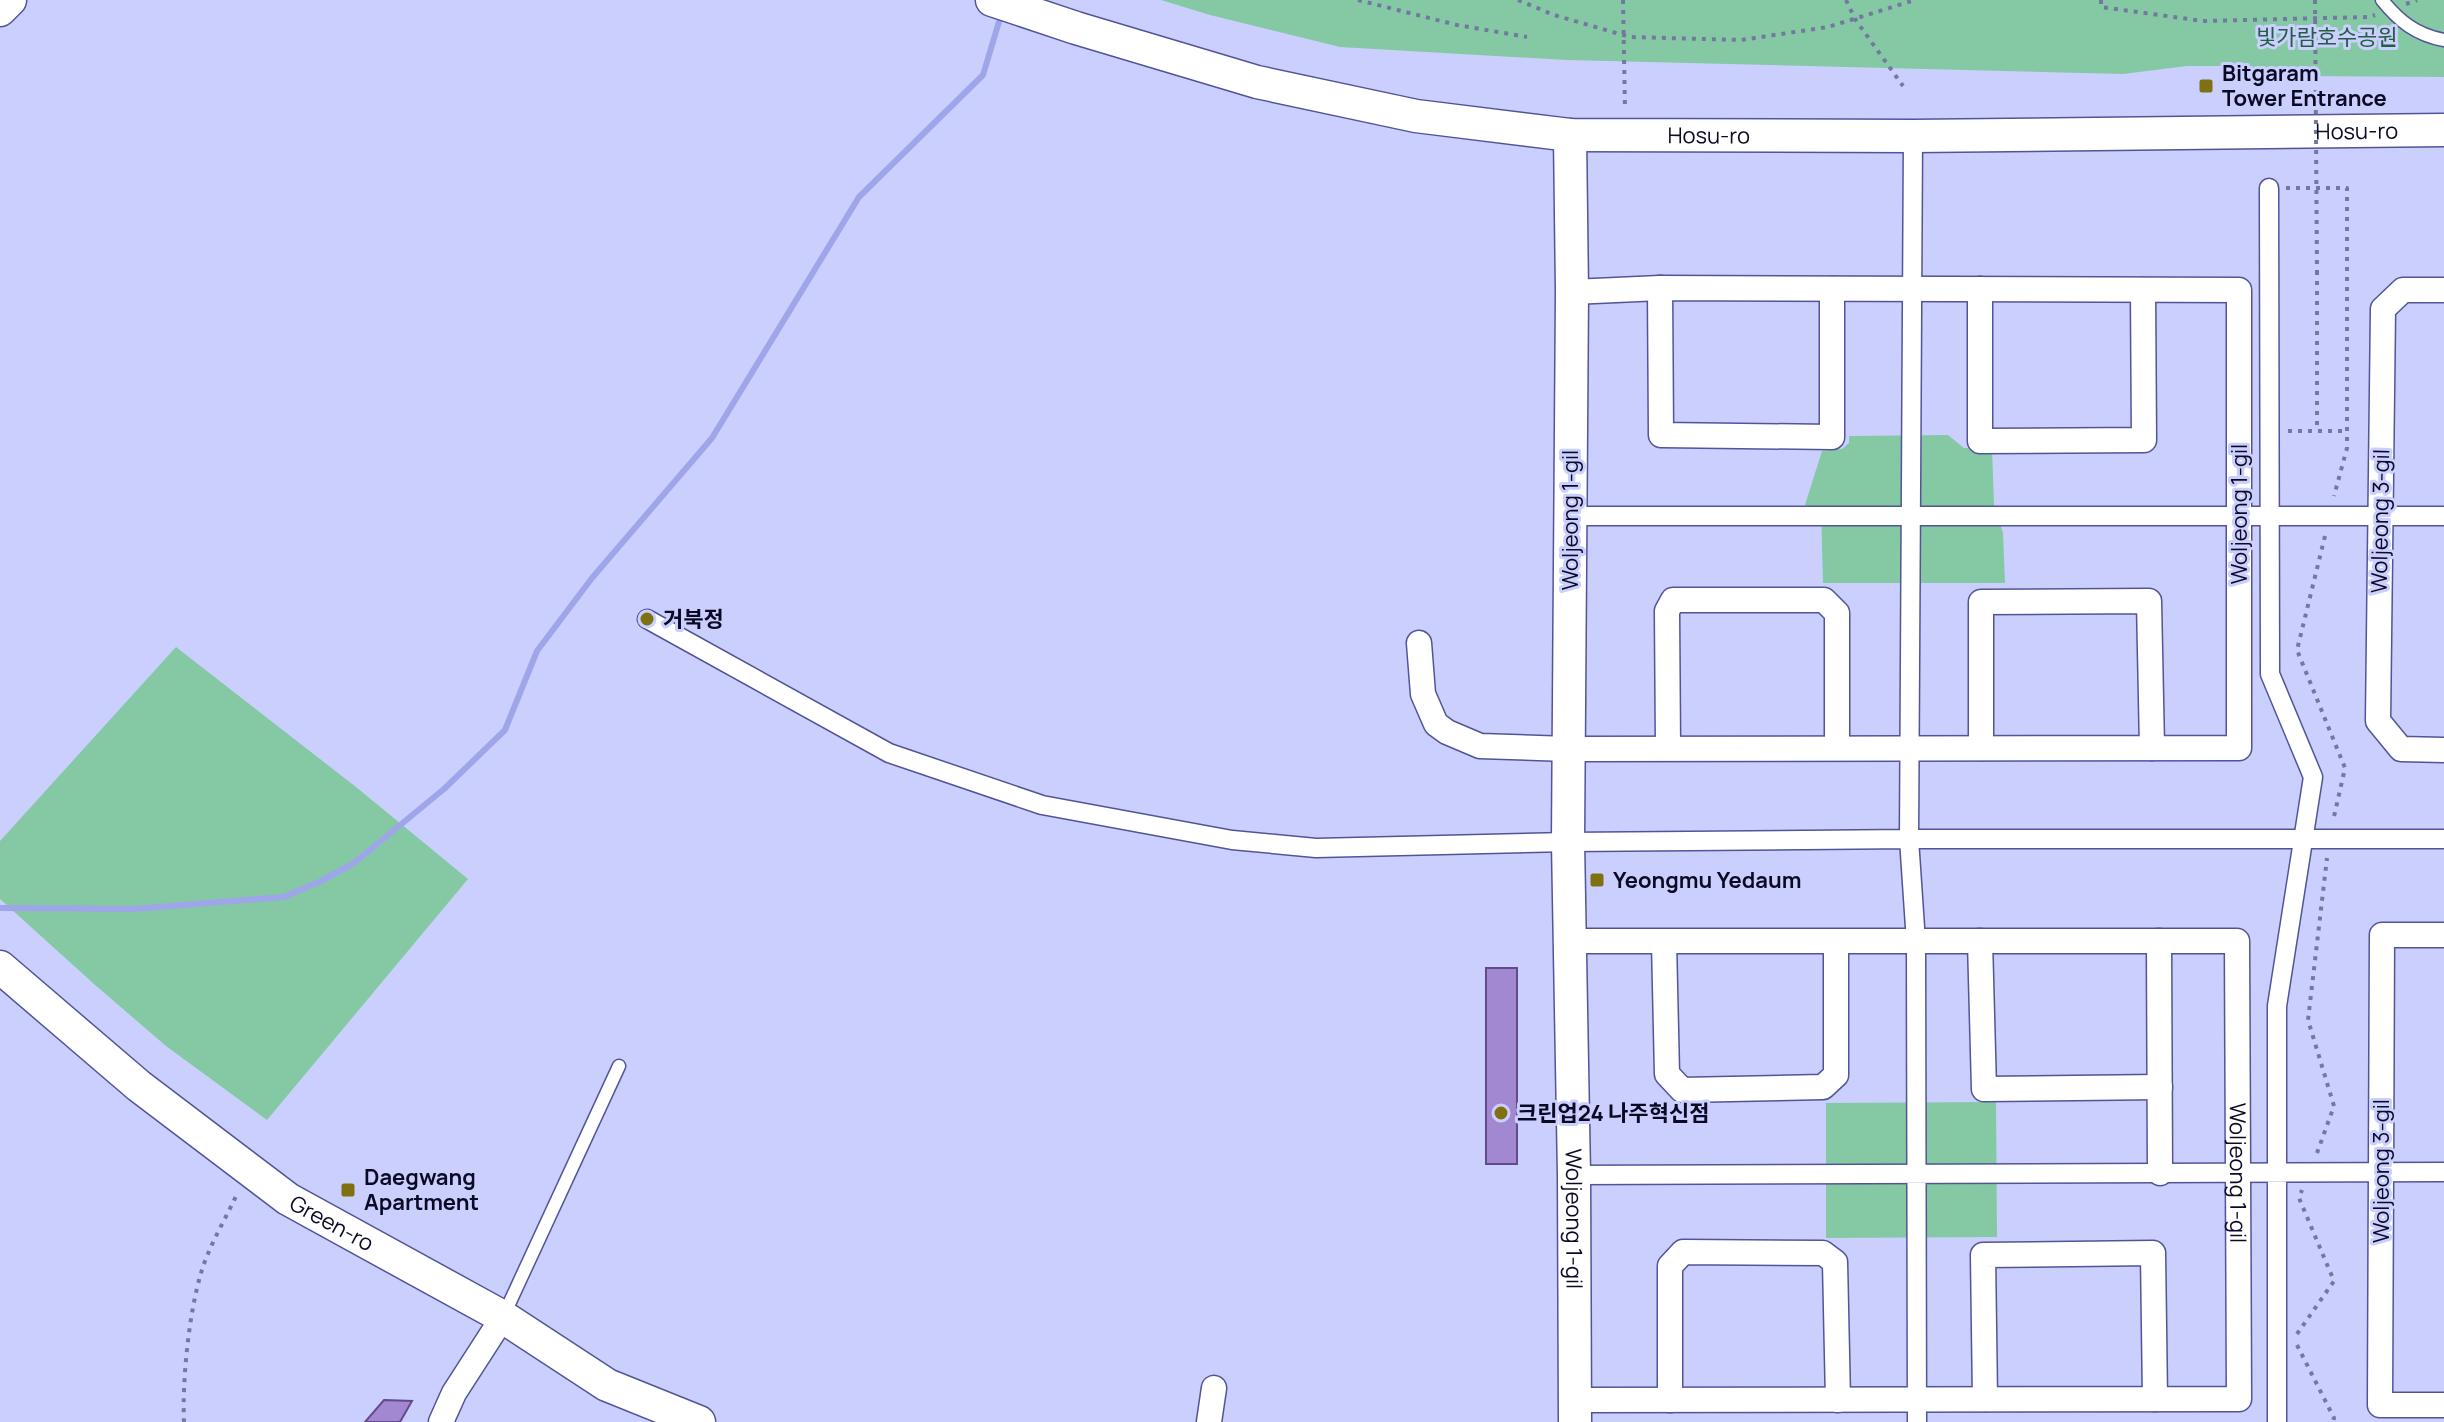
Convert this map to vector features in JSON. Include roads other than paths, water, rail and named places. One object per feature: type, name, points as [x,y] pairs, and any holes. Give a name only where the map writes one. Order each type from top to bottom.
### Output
[{"type":"street","points":[[0,10],[10,0]]},
{"type":"street","name":"Hosu-ro","points":[[992,0],[1271,85],[1416,116],[1570,135],[1913,136],[2444,130]]},
{"type":"street","name":"Woljeong 1-gil","points":[[1569,941],[2237,941],[2239,1399],[1985,1399],[1917,1411],[1838,1400],[1670,1400],[1575,1411],[1574,1175],[1569,941],[1568,842],[1572,292],[1570,135]]},
{"type":"street","points":[[1913,136],[1909,839],[1916,942],[1917,1411]]},
{"type":"street","points":[[2269,188],[2270,674],[2313,777],[2277,1006],[2277,1422]]},
{"type":"street","points":[[1660,288],[1661,435],[1832,437],[1832,289]]},
{"type":"street","name":"Woljeong 1-gil","points":[[1568,749],[2239,748],[2239,290],[1660,288],[1572,292]]},
{"type":"street","points":[[1980,289],[1980,441],[2144,440],[2143,290]]},
{"type":"street","name":"Woljeong 3-gil","points":[[2444,290],[2403,290],[2383,309],[2378,721],[2401,749],[2444,750]]},
{"type":"street","points":[[1570,516],[2444,516]]},
{"type":"street","points":[[1668,748],[1667,611],[1673,600],[1824,600],[1837,613],[1837,748]]},
{"type":"street","points":[[1981,748],[1981,602],[2134,601],[2149,601],[2152,748]]},
{"type":"street","points":[[647,619],[889,753],[1042,805],[1232,840],[1316,848],[1909,839],[2444,839]]},
{"type":"street","points":[[1419,643],[1423,694],[1436,724],[1447,732],[1480,746],[1568,749]]},
{"type":"street","name":"Woljeong 3-gil","points":[[2444,935],[2382,935],[2380,1405],[2444,1405]]},
{"type":"street","points":[[1980,941],[1984,1089],[2160,1087]]},
{"type":"street","points":[[2159,941],[2160,1173]]},
{"type":"street","points":[[1664,942],[1667,1074],[1682,1090],[1823,1087],[1836,1075],[1836,942]]},
{"type":"street","name":"Green-ro","points":[[0,967],[139,1086],[288,1199],[503,1317],[607,1385],[699,1422]]},
{"type":"street","points":[[1574,1175],[2444,1172]]},
{"type":"street","points":[[1670,1400],[1670,1266],[1683,1252],[1823,1253],[1835,1262],[1838,1400]]},
{"type":"street","points":[[1985,1399],[1983,1255],[2137,1253],[2153,1253],[2155,1399]]},
{"type":"street","points":[[441,1422],[454,1393],[503,1317]]},
{"type":"street","points":[[1209,1422],[1214,1388]]},
{"type":"lane","points":[[2386,5],[2399,20],[2414,30],[2444,40]]},
{"type":"lane","points":[[503,1317],[619,1066]]},
{"type":"waterway","points":[[0,908],[133,909],[284,897],[354,863],[444,789],[505,730],[537,651],[592,578],[712,438],[859,197],[983,75],[1001,15]]},
{"type":"place","name":"Bitgaram Tower Entrance","points":[[2206,86]]},
{"type":"place","name":"거북정","points":[[647,619]]},
{"type":"place","name":"Yeongmu Yedaum","points":[[1597,880]]},
{"type":"place","name":"크린업24 나주혁신점","points":[[1501,1113]]},
{"type":"place","name":"Daegwang Apartment","points":[[348,1190]]},
{"type":"park label","name":"빛가람호수공원","points":[[2327,37]]}]
